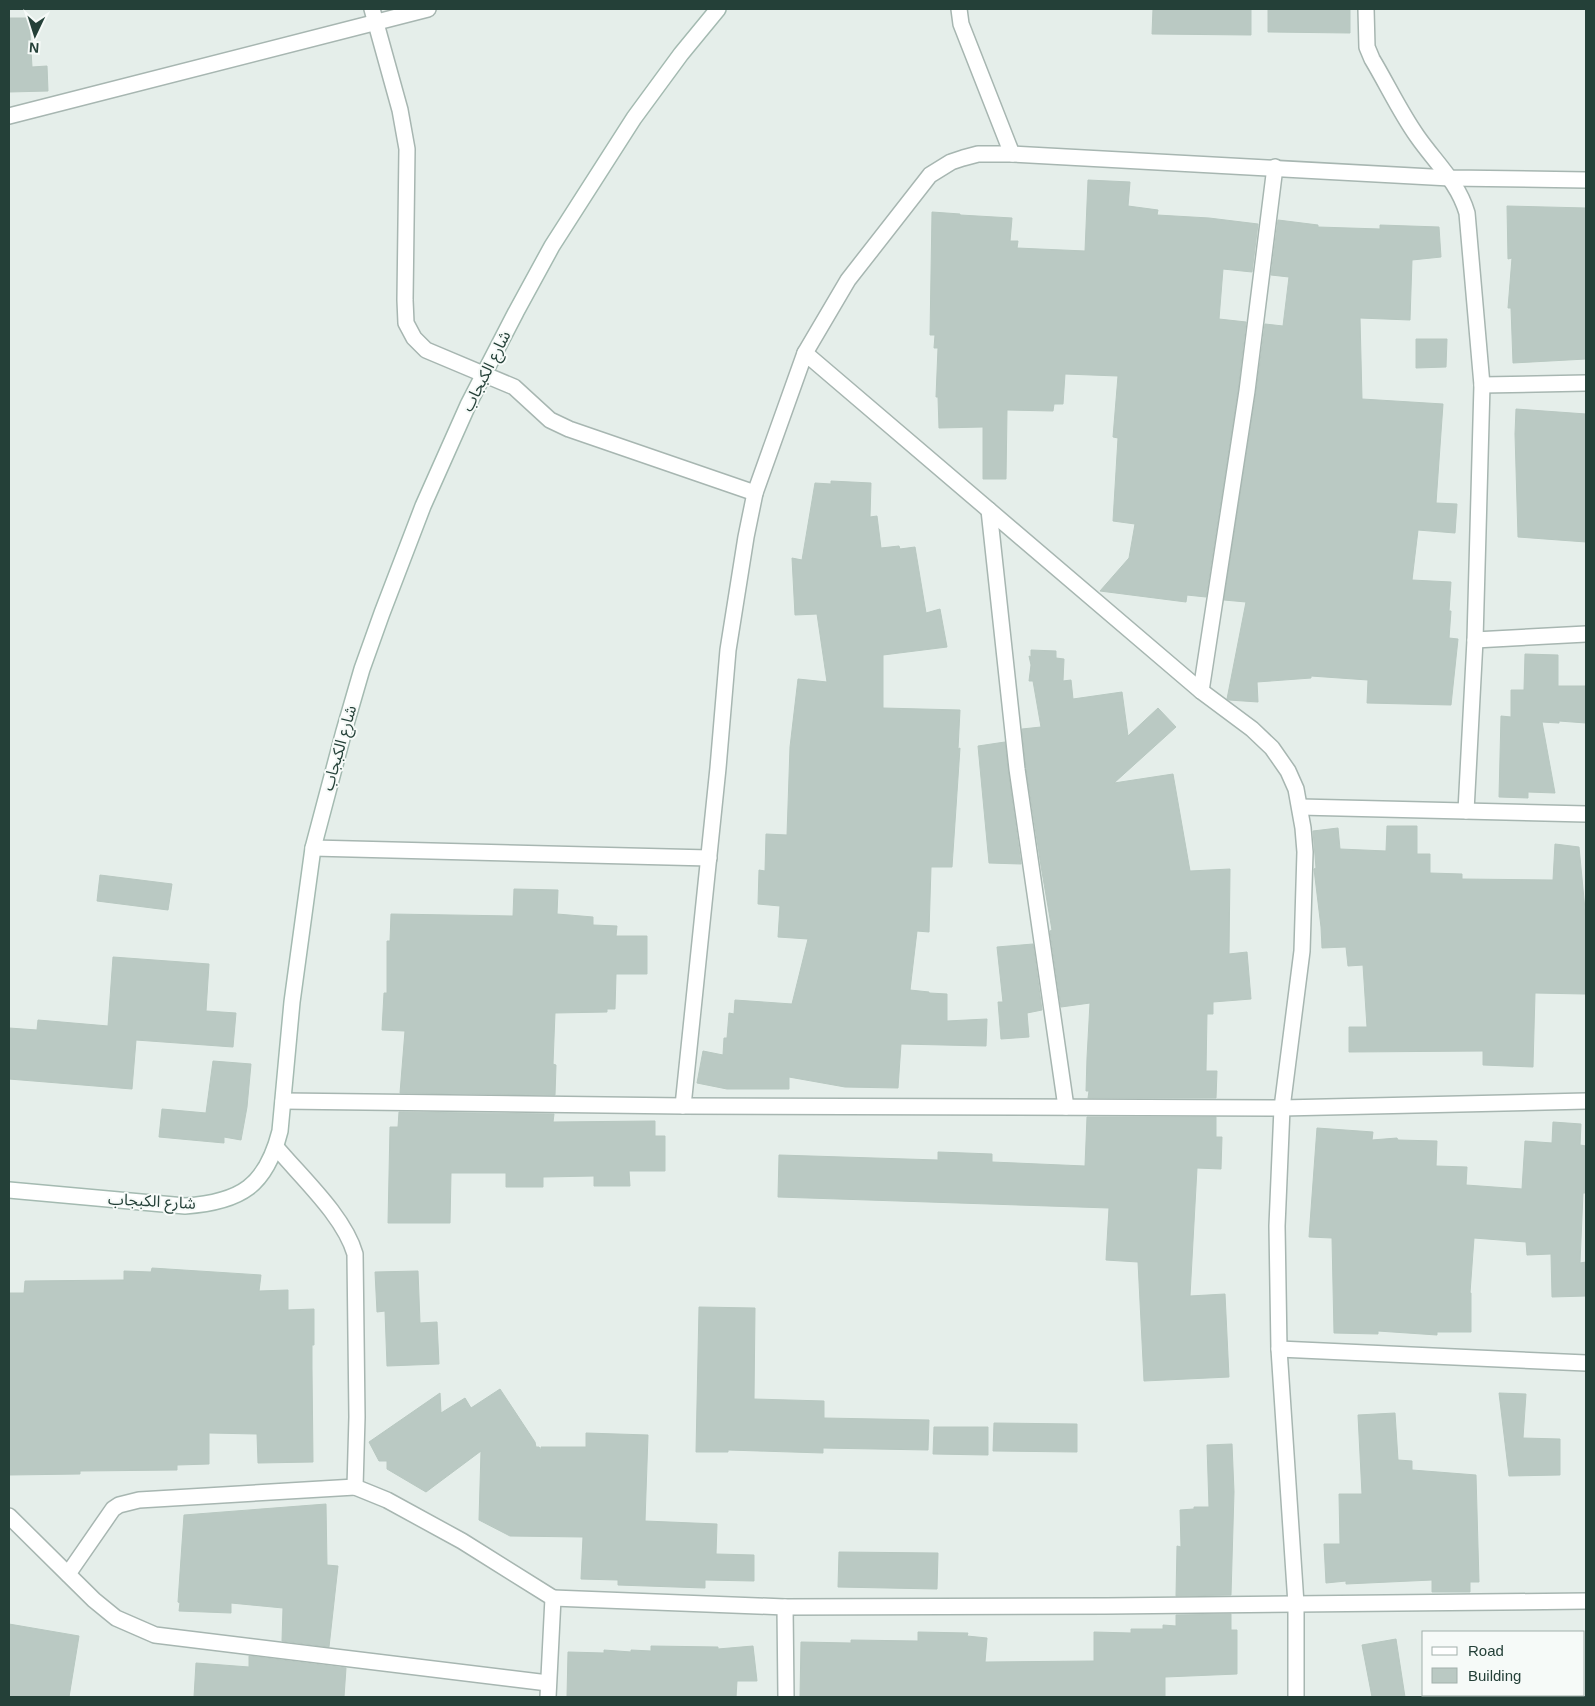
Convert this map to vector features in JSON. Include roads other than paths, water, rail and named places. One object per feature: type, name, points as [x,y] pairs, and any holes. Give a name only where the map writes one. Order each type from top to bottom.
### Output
[{"type":"street","points":[[9,116],[374,16],[428,9]]},
{"type":"street","name":"شارع الكبجاب","points":[[9,1190],[185,1206],[219,1202],[239,1194],[254,1184],[267,1168],[276,1147],[280,1131],[292,1002],[313,848],[362,669],[423,506],[468,405],[552,246],[634,118],[681,54],[718,9]]},
{"type":"street","points":[[959,9],[961,24],[1012,154]]},
{"type":"street","points":[[1366,9],[1367,47],[1372,59],[1415,134],[1450,178],[1462,197],[1467,213],[1482,385],[1475,640],[1466,811]]},
{"type":"street","points":[[374,16],[400,110],[407,149],[406,323],[414,338],[426,350],[514,387],[550,420],[569,429],[755,493]]},
{"type":"street","points":[[683,1106],[709,858],[728,650],[755,493],[805,353],[848,280],[930,175],[946,165],[978,154],[1012,154],[1450,178],[1586,180]]},
{"type":"street","points":[[1201,691],[1247,390],[1276,167]]},
{"type":"street","points":[[805,353],[1201,691],[1252,729],[1272,748],[1288,771],[1296,789],[1300,806],[1305,852],[1302,951],[1282,1108],[1277,1226],[1279,1348],[1296,1604],[1296,1697]]},
{"type":"street","points":[[1482,385],[1586,383]]},
{"type":"street","points":[[989,510],[1017,769],[1066,1107]]},
{"type":"street","points":[[1475,640],[1586,634]]},
{"type":"street","points":[[1300,806],[1586,814]]},
{"type":"street","points":[[313,848],[709,858]]},
{"type":"street","points":[[283,1101],[683,1106],[1282,1108],[1586,1101]]},
{"type":"street","points":[[276,1147],[340,1221],[352,1243],[355,1254],[357,1417],[355,1487]]},
{"type":"street","points":[[1279,1348],[1586,1363]]},
{"type":"street","points":[[68,1574],[114,1509],[127,1502],[355,1487],[387,1500],[462,1541],[553,1598],[785,1607],[1586,1601]]},
{"type":"street","points":[[9,1516],[94,1600],[116,1618],[154,1634],[548,1690],[553,1598]]},
{"type":"street","points":[[785,1607],[786,1697]]}]
